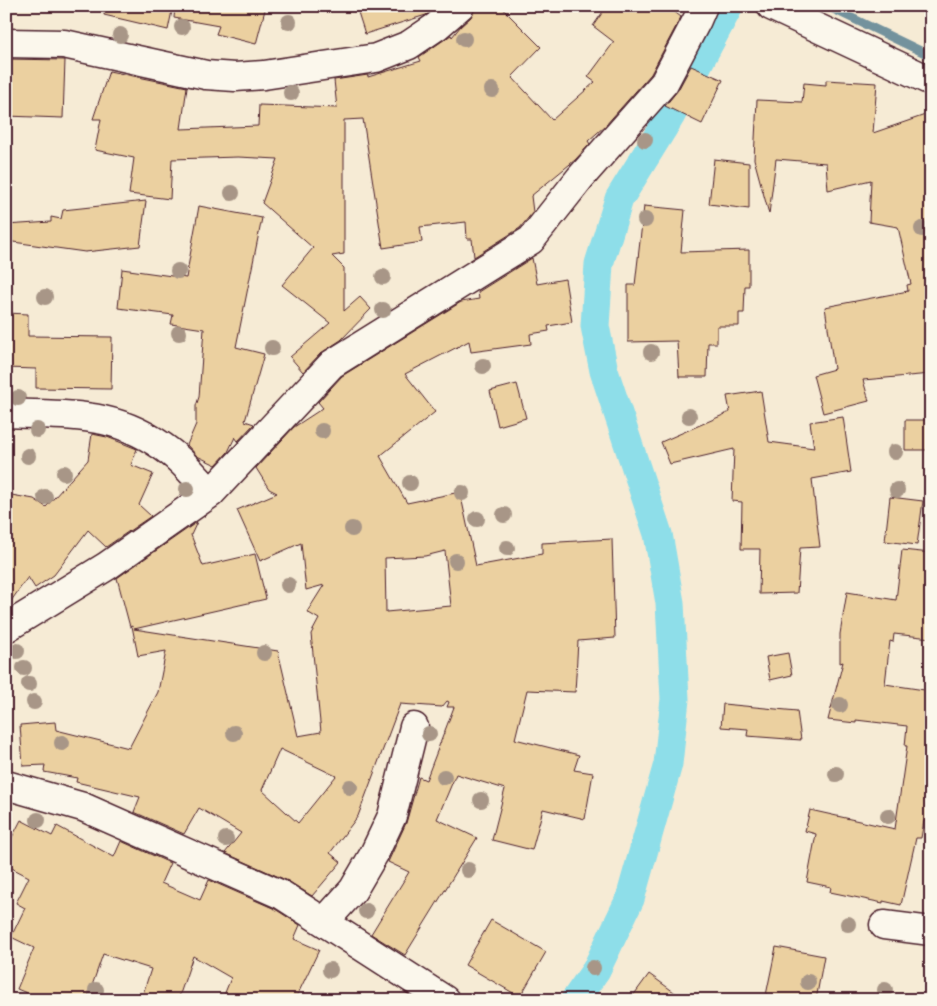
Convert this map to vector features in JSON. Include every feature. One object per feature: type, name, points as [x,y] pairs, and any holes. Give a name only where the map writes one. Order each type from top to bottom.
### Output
[{"type":"street","points":[[6,44],[64,44],[206,75],[235,77],[264,75],[376,58],[409,45],[437,26],[460,6]]},
{"type":"street","points":[[6,628],[107,566],[210,493],[332,364],[531,240],[580,178],[664,83],[703,6]]},
{"type":"street","points":[[777,9],[931,81]]},
{"type":"street","points":[[6,413],[92,417],[119,423],[141,433],[170,452],[210,493]]},
{"type":"street","points":[[324,922],[353,890],[374,854],[392,816],[414,727]]},
{"type":"street","points":[[6,785],[83,807],[282,896],[445,1000]]},
{"type":"street","points":[[884,925],[931,931]]},
{"type":"building","points":[[105,6],[173,6],[168,30],[104,15]]},
{"type":"building","points":[[175,6],[266,6],[256,44],[216,34],[219,26],[174,18]]},
{"type":"building","points":[[356,6],[436,6],[426,15],[365,34]]},
{"type":"building","points":[[476,6],[500,6],[541,47],[512,77],[552,120],[595,82],[588,77],[614,42],[593,26],[607,6],[667,6],[681,17],[651,74],[605,126],[588,141],[590,144],[575,160],[531,196],[533,212],[520,228],[474,257],[472,239],[467,239],[466,222],[420,227],[422,242],[383,248],[363,119],[344,120],[344,254],[332,256],[344,268],[344,311],[360,297],[371,309],[341,340],[321,353],[303,372],[290,357],[330,323],[282,285],[313,248],[262,203],[278,159],[238,157],[172,159],[170,199],[129,194],[134,158],[95,150],[101,119],[93,119],[109,71],[187,87],[181,129],[258,126],[259,105],[337,108],[334,80],[368,75],[368,77],[421,61],[419,57],[451,35],[452,37],[471,17]]},
{"type":"building","points":[[7,59],[65,60],[63,118],[6,116]]},
{"type":"building","points":[[691,66],[723,80],[702,124],[665,106],[678,90]]},
{"type":"building","points":[[826,80],[877,83],[873,133],[931,113],[931,374],[863,380],[869,401],[823,413],[813,375],[834,369],[825,307],[908,291],[907,285],[911,284],[898,227],[869,222],[871,180],[828,190],[826,163],[776,159],[769,214],[754,159],[757,100],[802,102],[804,83],[826,85]]},
{"type":"building","points":[[714,159],[749,163],[749,209],[709,204]]},
{"type":"building","points":[[146,201],[140,246],[85,252],[6,241],[6,225],[51,222],[51,217],[61,219],[63,210]]},
{"type":"building","points":[[199,206],[262,218],[236,347],[264,354],[245,421],[254,424],[238,441],[235,437],[228,452],[216,465],[197,456],[187,445],[196,424],[196,406],[199,397],[204,329],[171,324],[173,315],[118,308],[122,269],[186,278]]},
{"type":"building","points":[[644,206],[685,210],[681,252],[749,250],[749,286],[745,286],[744,313],[739,313],[739,326],[717,326],[717,343],[708,343],[707,377],[679,377],[677,341],[628,342],[628,285],[635,285]]},
{"type":"building","points":[[532,258],[537,284],[565,279],[572,322],[548,326],[549,331],[530,334],[531,344],[471,352],[469,341],[405,374],[435,412],[380,456],[407,503],[460,492],[476,566],[542,554],[542,543],[612,539],[615,638],[578,641],[575,692],[527,690],[515,739],[579,755],[574,770],[593,773],[585,819],[543,809],[532,850],[492,840],[505,789],[456,774],[437,819],[477,838],[405,955],[371,934],[409,872],[388,862],[406,823],[419,777],[426,780],[454,707],[447,707],[449,702],[447,701],[442,707],[400,704],[358,816],[330,853],[341,862],[312,896],[288,881],[225,853],[241,833],[199,808],[184,834],[134,812],[140,797],[76,782],[77,778],[44,772],[45,765],[23,766],[20,725],[55,722],[56,730],[129,748],[158,692],[166,651],[138,656],[132,626],[130,627],[117,578],[197,522],[191,535],[203,566],[255,554],[266,599],[134,629],[278,651],[298,736],[321,732],[311,634],[319,619],[307,612],[324,585],[306,590],[301,543],[260,561],[237,510],[277,493],[269,489],[256,468],[294,427],[323,408],[318,402],[342,376],[461,302],[479,299],[478,292]],"holes":[[[445,551],[451,606],[386,612],[385,558],[425,556]],[[280,749],[336,776],[298,823],[262,790]]]},
{"type":"building","points":[[6,313],[28,314],[28,336],[112,337],[111,389],[36,388],[36,369],[6,368]]},
{"type":"building","points":[[517,384],[526,418],[498,426],[490,391]]},
{"type":"building","points":[[761,391],[769,442],[814,448],[810,422],[843,417],[851,472],[812,479],[820,547],[800,548],[797,593],[759,594],[760,549],[741,549],[742,502],[732,501],[734,449],[670,464],[661,442],[730,412],[727,396]]},
{"type":"building","points":[[905,420],[931,420],[931,450],[905,450]]},
{"type":"building","points":[[92,434],[107,437],[137,449],[131,465],[153,474],[139,505],[151,516],[106,547],[88,530],[54,575],[35,588],[28,577],[6,608],[6,494],[34,499],[46,507],[88,460]]},
{"type":"building","points":[[890,497],[923,501],[917,545],[885,541]]},
{"type":"building","points":[[902,550],[931,553],[931,638],[894,634],[893,642],[890,641],[885,684],[931,691],[931,822],[924,821],[921,838],[916,838],[901,905],[830,892],[831,887],[807,882],[816,834],[805,831],[810,810],[895,829],[907,746],[905,746],[907,726],[856,720],[856,723],[828,720],[843,662],[840,663],[840,634],[847,592],[896,600]]},
{"type":"building","points":[[788,653],[792,675],[770,680],[766,657]]},
{"type":"building","points":[[723,704],[797,711],[801,740],[747,736],[748,729],[721,727]]},
{"type":"building","points":[[21,820],[52,836],[57,826],[114,857],[121,841],[170,863],[161,883],[200,900],[209,880],[275,909],[300,925],[294,939],[319,950],[295,1000],[222,1000],[231,978],[193,956],[178,1000],[141,1000],[151,969],[103,954],[87,1000],[43,1000],[17,989],[34,948],[11,937],[25,908],[16,903],[29,877],[6,865],[6,849]]},
{"type":"building","points":[[491,920],[546,952],[520,997],[465,965]]},
{"type":"building","points":[[776,947],[824,956],[816,1000],[765,1000]]},
{"type":"building","points":[[649,974],[685,1000],[630,1000]]},
{"type":"waterway","points":[[575,1000],[596,970],[630,899],[668,764],[675,699],[670,603],[658,534],[604,371],[595,326],[599,264],[619,199],[671,115],[729,6]]},
{"type":"waterway","points":[[827,6],[931,56]]}]
